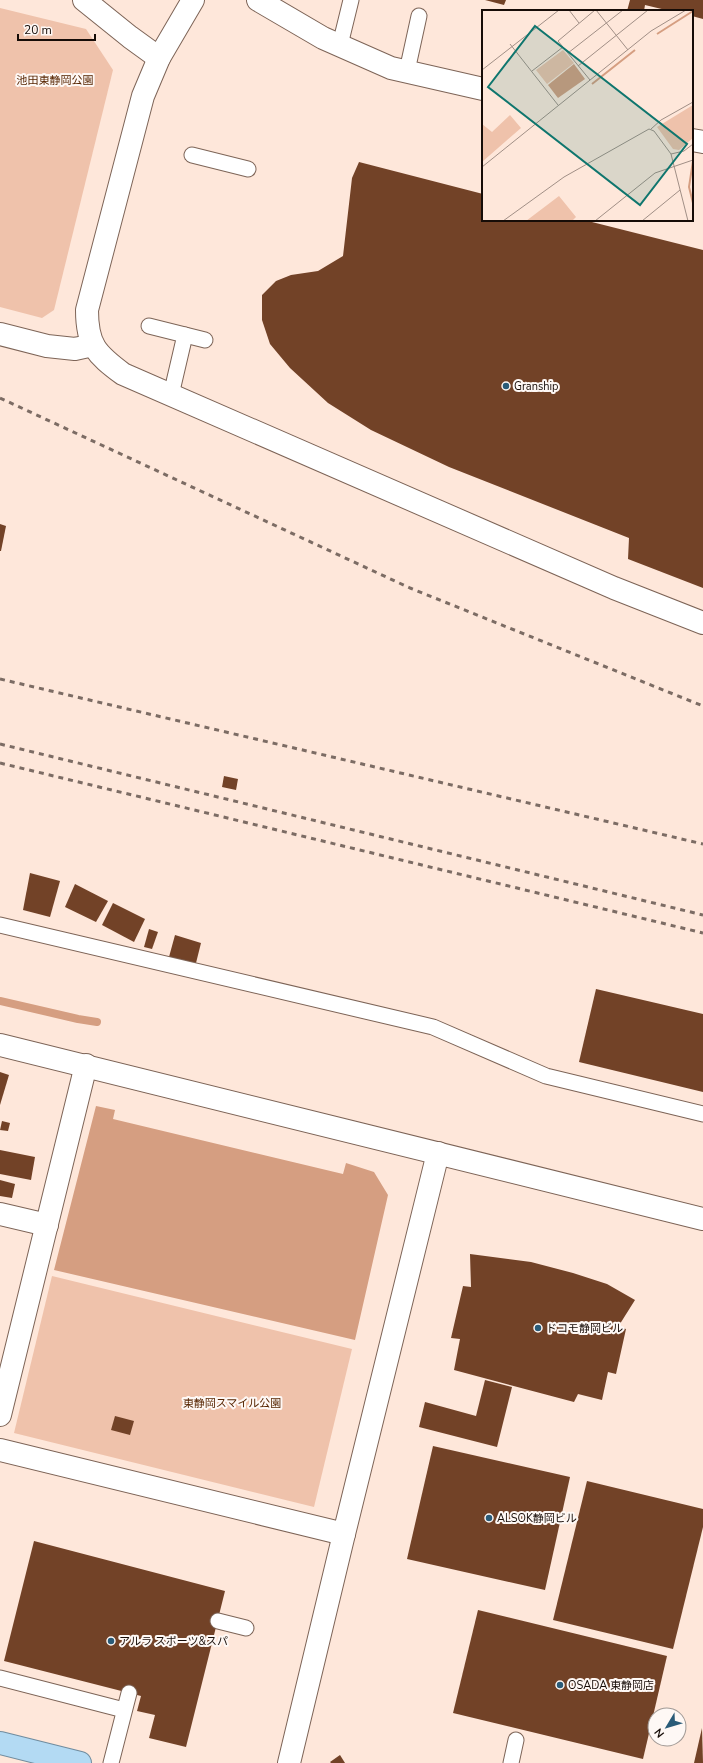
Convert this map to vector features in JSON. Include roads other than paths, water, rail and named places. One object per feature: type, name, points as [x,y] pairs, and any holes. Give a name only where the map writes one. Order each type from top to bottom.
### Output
[{"type":"highway","points":[[0,1743],[80,1763]]},
{"type":"street","points":[[84,0],[159,58]]},
{"type":"street","points":[[192,0],[159,58],[142,96],[87,310],[87,325],[93,345],[102,358],[123,374],[614,588],[703,623]]},
{"type":"street","points":[[258,0],[323,38],[391,68],[482,90]]},
{"type":"street","points":[[693,140],[703,142]]},
{"type":"street","points":[[0,334],[46,346],[75,349],[93,345]]},
{"type":"street","points":[[0,1045],[86,1065],[703,1219]]},
{"type":"street","points":[[0,1415],[6,1370],[48,1225],[86,1065]]},
{"type":"street","points":[[289,1763],[438,1153]]},
{"type":"street","points":[[0,1214],[48,1225]]},
{"type":"street","points":[[0,1450],[344,1534]]},
{"type":"lane","points":[[340,45],[351,0]]},
{"type":"lane","points":[[407,71],[419,16]]},
{"type":"lane","points":[[192,155],[248,169]]},
{"type":"lane","points":[[149,326],[205,340]]},
{"type":"lane","points":[[171,395],[185,335]]},
{"type":"lane","points":[[0,925],[434,1027],[546,1076],[703,1114]]},
{"type":"lane","points":[[218,1621],[246,1628]]},
{"type":"lane","points":[[0,1678],[124,1710]]},
{"type":"lane","points":[[111,1763],[128,1693]]},
{"type":"lane","points":[[511,1763],[516,1740]]},
{"type":"waterway","points":[[0,1001],[97,1022]]},
{"type":"railway","points":[[0,398],[410,588],[703,706]]},
{"type":"railway","points":[[0,679],[703,844]]},
{"type":"railway","points":[[0,744],[703,915]]},
{"type":"railway","points":[[0,763],[703,933]]},
{"type":"place","name":"Granship","points":[[506,386]]},
{"type":"place","name":"ドコモ静岡ビル","points":[[538,1328]]},
{"type":"place","name":"ALSOK静岡ビル","points":[[489,1518]]},
{"type":"place","name":"アルラ スポーツ&スパ","points":[[111,1641]]},
{"type":"place","name":"OSADA 東静岡店","points":[[560,1685]]},
{"type":"park label","name":"池田東静岡公園","points":[[55,80]]},
{"type":"park label","name":"東静岡スマイル公園","points":[[232,1403]]}]
